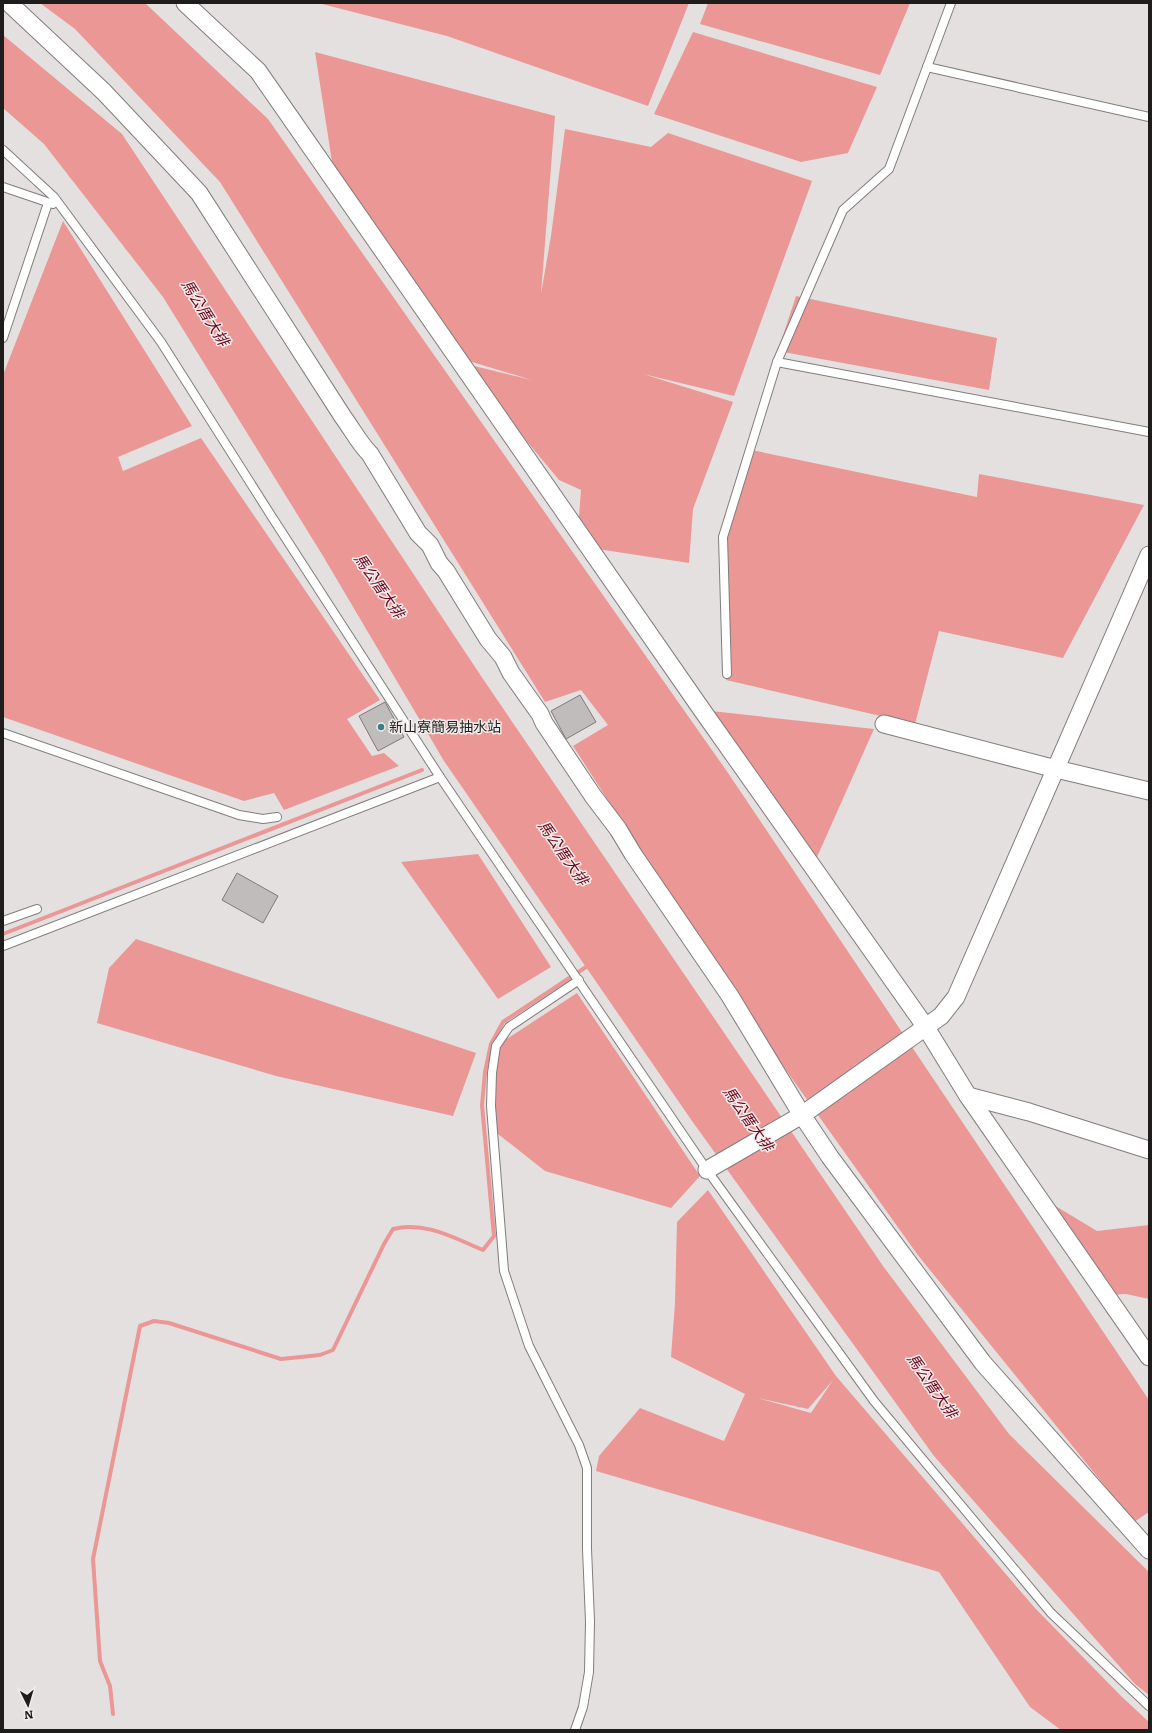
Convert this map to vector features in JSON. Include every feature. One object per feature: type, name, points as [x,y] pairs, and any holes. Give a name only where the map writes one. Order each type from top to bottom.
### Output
[{"type":"street","points":[[9,3],[98,86],[199,193],[343,417],[358,436],[362,446],[370,454],[418,533],[430,545],[439,563],[446,571],[488,639],[503,657],[518,683],[540,714],[544,723],[593,796],[618,829],[633,854],[730,996],[802,1115],[830,1157],[983,1363],[1149,1550]]},
{"type":"street","points":[[185,3],[258,71],[702,710],[925,1026],[968,1096],[1149,1357]]},
{"type":"street","points":[[707,1170],[802,1115],[940,1016],[956,997],[1149,555]]},
{"type":"street","points":[[884,724],[1056,769],[1149,790]]},
{"type":"street","points":[[968,1096],[1029,1112],[1149,1150]]},
{"type":"lane","points":[[727,674],[723,537],[777,362],[843,210],[889,169],[951,3]]},
{"type":"lane","points":[[927,67],[1149,117]]},
{"type":"lane","points":[[3,150],[54,197],[162,342],[272,517],[440,777],[707,1170],[880,1407],[1051,1613],[1149,1706]]},
{"type":"lane","points":[[3,187],[61,207]]},
{"type":"lane","points":[[3,338],[48,202]]},
{"type":"lane","points":[[777,362],[1149,432]]},
{"type":"lane","points":[[3,733],[239,815],[263,819],[277,817]]},
{"type":"lane","points":[[3,946],[440,777]]},
{"type":"lane","points":[[3,921],[37,909]]},
{"type":"lane","points":[[575,1730],[583,1707],[589,1672],[590,1621],[587,1549],[587,1468],[579,1445],[529,1346],[504,1271],[491,1106],[492,1073],[496,1046],[509,1027],[578,980]]},
{"type":"water","points":[[40,3],[145,3],[268,119],[726,770],[1149,1400],[1149,1512],[1134,1522],[917,1254],[741,1007],[573,746],[608,725],[581,690],[545,702],[220,182],[75,29]]},
{"type":"water","points":[[318,3],[689,3],[648,106],[447,36]]},
{"type":"water","points":[[708,3],[910,3],[880,75],[700,24]]},
{"type":"water","points":[[693,32],[877,87],[848,153],[801,162],[654,114]]},
{"type":"water","name":"馬公厝大排","points":[[3,35],[122,134],[481,676],[883,1266],[1009,1434],[1149,1572],[1149,1695],[1135,1684],[934,1456],[692,1121],[444,761],[323,556],[163,297],[44,144],[3,108]]},
{"type":"water","points":[[315,52],[555,116],[541,294],[551,236],[565,129],[651,147],[668,133],[812,181],[734,396],[643,374],[733,402],[693,509],[689,563],[591,548],[578,529],[581,490],[559,480],[462,363],[532,380],[462,359],[333,168]]},
{"type":"water","points":[[63,221],[192,426],[118,457],[123,471],[201,438],[380,700],[347,719],[372,756],[384,753],[399,766],[284,810],[274,793],[244,801],[3,717],[3,375]]},
{"type":"water","points":[[796,296],[997,338],[989,390],[778,351]]},
{"type":"water","points":[[747,449],[977,497],[979,474],[1144,505],[1063,658],[939,631],[915,724],[726,680],[719,535]]},
{"type":"water","points":[[702,710],[874,729],[813,866]]},
{"type":"water","points":[[478,854],[551,967],[498,999],[401,862]]},
{"type":"water","points":[[136,939],[476,1053],[453,1116],[276,1076],[97,1023],[109,968]]},
{"type":"water","points":[[577,993],[700,1176],[671,1208],[545,1171],[493,1130],[496,1046]]},
{"type":"water","points":[[708,1190],[836,1376],[1034,1607],[1121,1696],[1149,1722],[1149,1730],[1061,1730],[1030,1707],[939,1572],[596,1471],[599,1456],[640,1408],[724,1441],[745,1394],[671,1357],[675,1303],[677,1222]],"holes":[[[833,1380],[811,1413],[758,1398],[808,1409]]]},
{"type":"water","points":[[1034,1193],[1097,1231],[1149,1225],[1149,1299],[1126,1294],[1106,1295]]},
{"type":"building","points":[[580,695],[596,722],[566,739],[551,711]]},
{"type":"building","name":"新山寮簡易抽水站","points":[[385,702],[404,737],[378,751],[359,716]]},
{"type":"building","points":[[237,873],[278,896],[263,923],[222,900]]},
{"type":"waterway","points":[[3,934],[422,770]]},
{"type":"waterway","points":[[113,1714],[110,1686],[100,1661],[93,1559],[140,1326],[154,1321],[169,1323],[281,1359],[320,1355],[333,1350],[384,1244],[393,1229],[405,1227],[428,1229],[450,1236],[483,1250],[494,1236],[482,1105],[485,1072],[491,1044],[503,1022],[589,965]]},
{"type":"place","name":"新山寮簡易抽水站","points":[[381,727]]}]
